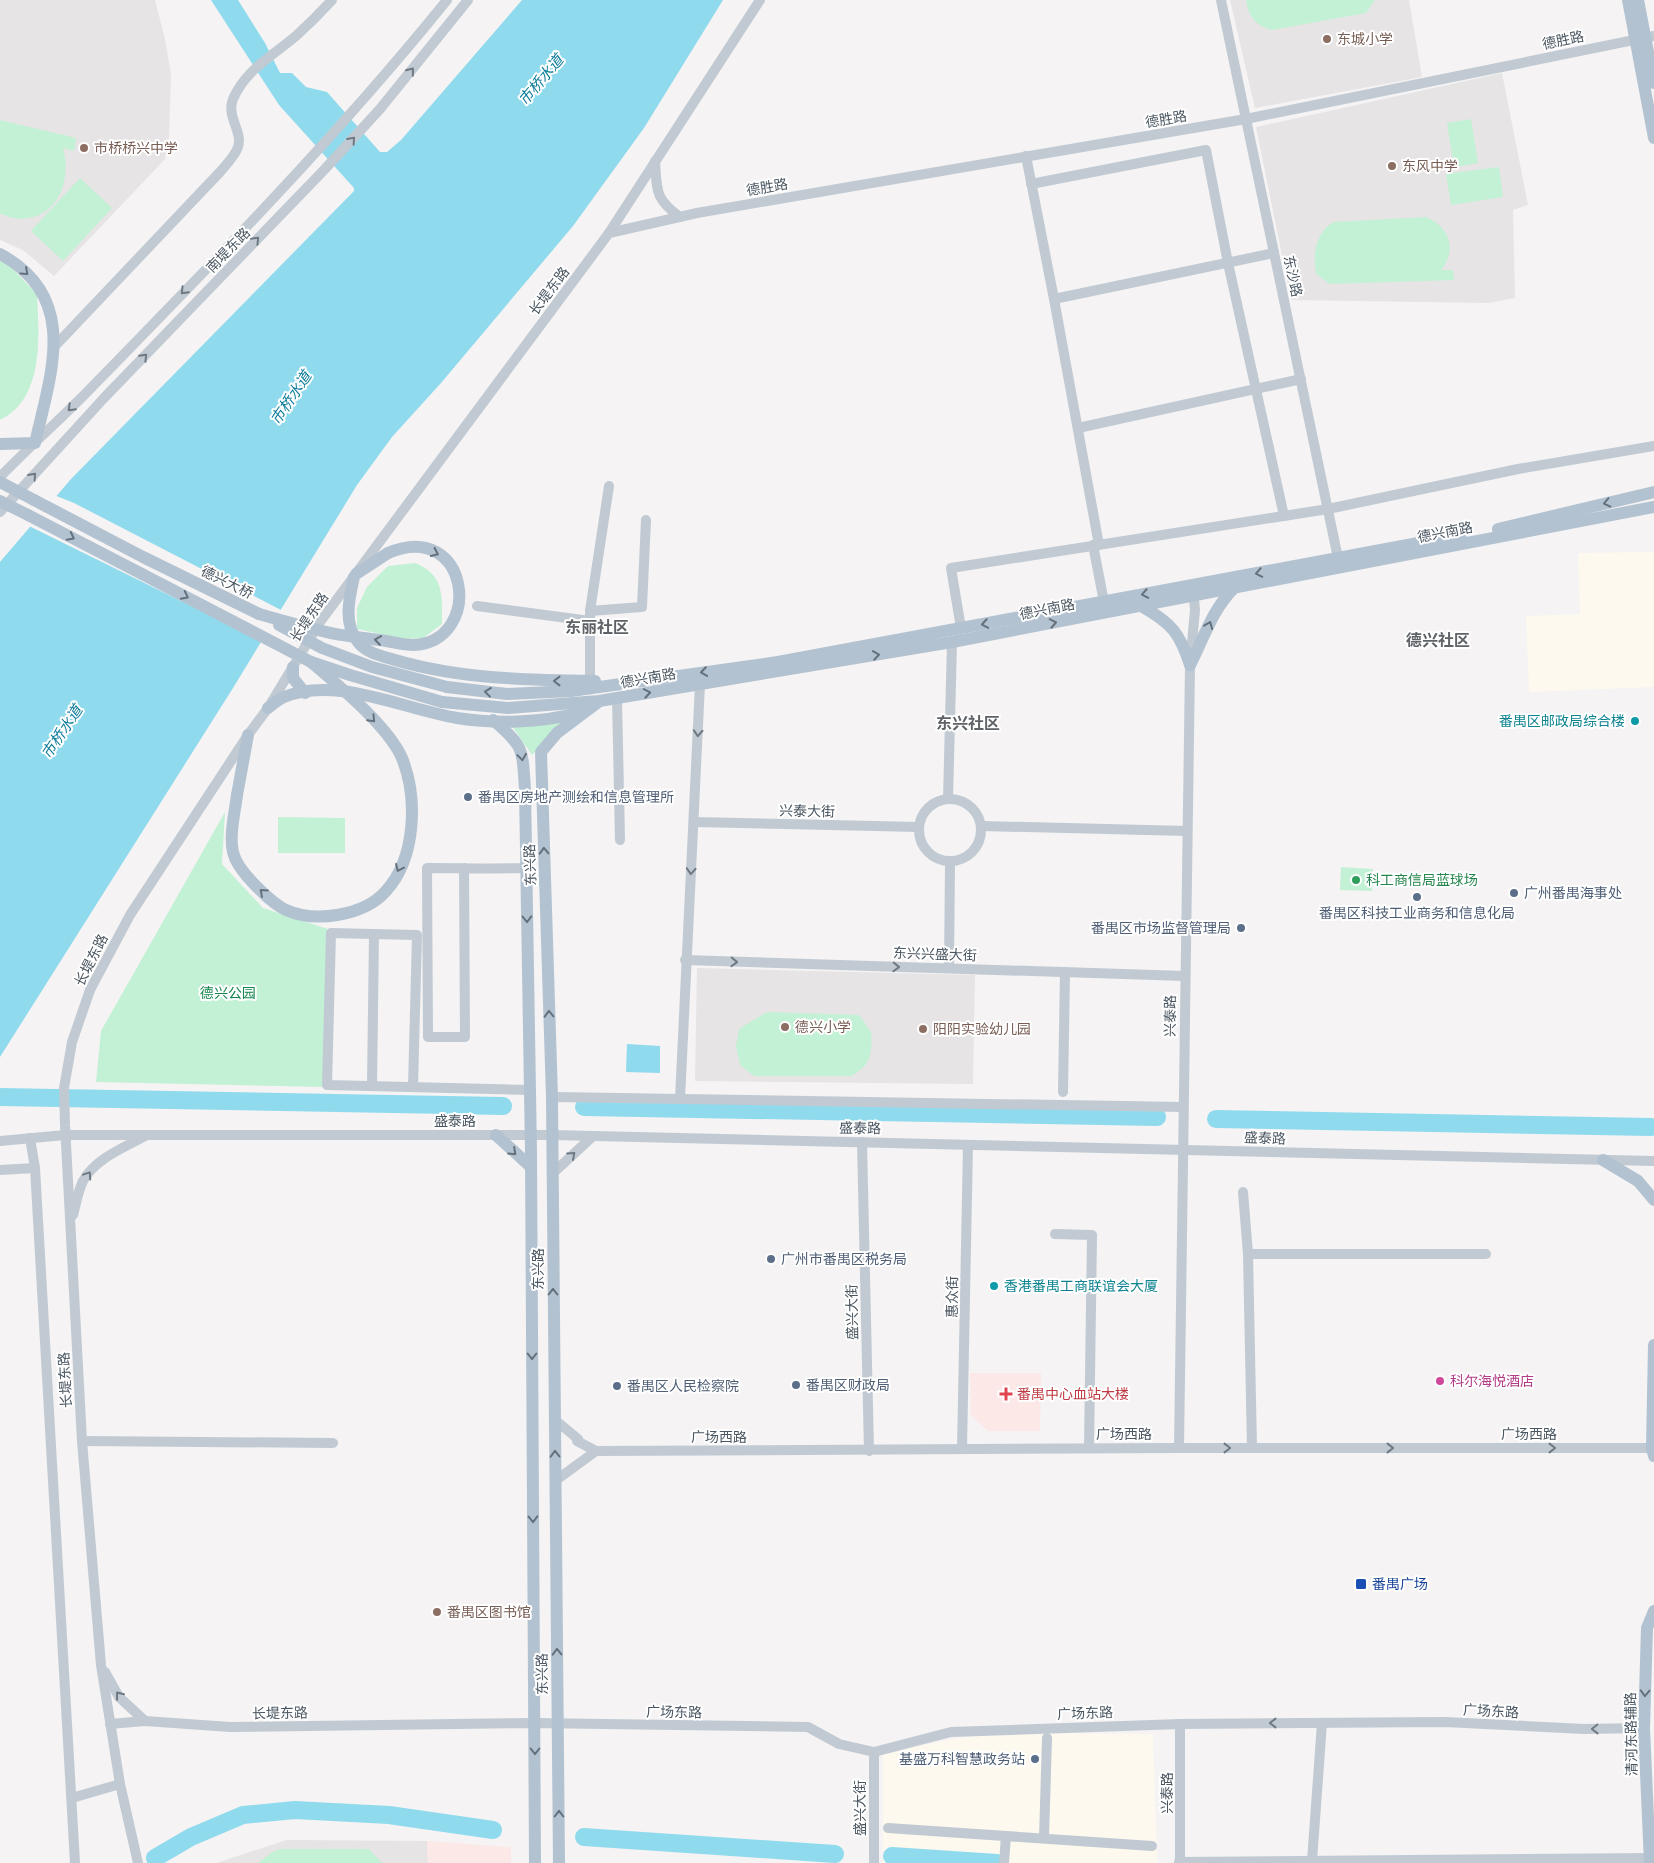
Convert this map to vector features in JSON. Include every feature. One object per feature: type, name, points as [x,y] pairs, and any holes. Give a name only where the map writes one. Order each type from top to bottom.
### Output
[{"type":"main road","points":[[1628,0],[1645,38],[1654,138]]},
{"type":"main road","points":[[1638,0],[1654,83]]},
{"type":"main road","points":[[0,254],[24,269],[44,296],[53,320],[54,346],[50,377],[34,443],[0,444]]},
{"type":"main road","name":"德兴大桥","points":[[0,484],[259,614],[322,648],[372,667],[448,687]]},
{"type":"main road","name":"德兴南路","points":[[311,662],[350,676],[442,702],[508,708],[599,702],[952,642],[1143,607],[1194,591],[1338,558],[1503,528],[1654,492]]},
{"type":"main road","points":[[0,501],[311,662],[378,725],[402,757],[411,788],[413,814],[406,850],[398,872],[386,891],[373,901],[342,914],[313,916],[285,909],[250,879],[233,852],[237,795],[248,735]]},
{"type":"main road","points":[[0,506],[28,515]]},
{"type":"main road","name":"德兴南路","points":[[448,687],[507,694],[571,691],[778,662],[1104,602],[1234,588],[1654,507]]},
{"type":"main road","points":[[259,614],[323,632],[414,645],[440,636],[453,622],[457,609],[459,580],[445,558],[426,549],[414,547],[388,553],[355,575],[348,615],[350,628],[358,644],[372,653],[409,664],[476,677],[641,681]]},
{"type":"main road","points":[[1190,665],[1212,616],[1234,588]]},
{"type":"main road","points":[[1143,607],[1159,616],[1183,642],[1190,665]]},
{"type":"main road","points":[[362,694],[351,680],[351,661],[361,654],[372,653]]},
{"type":"main road","points":[[293,667],[293,678],[305,693]]},
{"type":"main road","points":[[268,708],[284,697],[317,691],[362,694],[456,718],[493,720],[559,718],[584,711]]},
{"type":"main road","name":"东兴路","points":[[559,1863],[552,1097],[541,752],[557,733],[584,711],[599,702]]},
{"type":"main road","name":"东兴路","points":[[493,720],[512,736],[522,751],[529,1049],[535,1863]]},
{"type":"main road","points":[[529,1049],[550,1050]]},
{"type":"main road","points":[[496,1135],[530,1167]]},
{"type":"main road","points":[[1603,1160],[1638,1181],[1652,1198],[1654,1210]]},
{"type":"main road","points":[[531,1222],[553,1221]]},
{"type":"main road","points":[[1653,1452],[1654,1345]]},
{"type":"main road","name":"清河东路辅路","points":[[1651,1859],[1644,1728],[1647,1628],[1654,1610]]},
{"type":"street","points":[[54,346],[230,160],[239,143],[231,114],[231,106],[250,72],[332,0]]},
{"type":"street","name":"南堤东路","points":[[0,477],[92,387],[314,154],[364,99],[447,0]]},
{"type":"street","name":"南堤东路","points":[[0,512],[104,398],[324,170],[380,109],[468,0]]},
{"type":"street","name":"长堤东路","points":[[535,1723],[230,1727],[145,1721],[119,1697],[101,1665],[82,1441],[64,1088],[72,1042],[90,990],[130,916],[248,735],[268,708],[320,622],[609,233],[760,0]]},
{"type":"street","name":"东沙路","points":[[1221,0],[1338,558]]},
{"type":"street","name":"德胜路","points":[[609,233],[680,217],[1246,119],[1645,38]]},
{"type":"street","points":[[1031,184],[1206,150],[1228,263],[1284,516]]},
{"type":"street","points":[[1026,156],[1078,428],[1104,602]]},
{"type":"street","points":[[655,161],[657,187],[664,205],[680,217]]},
{"type":"street","points":[[1054,299],[1274,253]]},
{"type":"street","points":[[1078,428],[1301,379]]},
{"type":"street","points":[[961,628],[951,568],[1328,509],[1518,469],[1654,446]]},
{"type":"street","points":[[590,681],[590,616],[609,486]]},
{"type":"street","points":[[476,606],[590,616],[642,607],[646,520]]},
{"type":"street","name":"兴泰路","points":[[1179,1448],[1187,831],[1190,665],[1194,591]]},
{"type":"street","points":[[948,799],[952,642]]},
{"type":"street","points":[[680,1099],[685,960],[700,684]]},
{"type":"street","points":[[617,698],[620,840]]},
{"type":"street","points":[[948,799],[967,803],[974,809],[982,826],[982,835],[974,851],[967,857],[950,862],[931,855],[922,843],[919,827],[925,812],[931,806],[948,799]]},
{"type":"street","name":"兴泰大街","points":[[694,822],[919,827]]},
{"type":"street","points":[[982,826],[1187,831]]},
{"type":"street","points":[[949,968],[950,862]]},
{"type":"street","points":[[464,868],[465,1037],[428,1037],[427,868],[464,868],[526,868]]},
{"type":"street","points":[[413,1087],[417,935],[332,933],[327,1085],[529,1090]]},
{"type":"street","points":[[372,1086],[374,934]]},
{"type":"street","name":"东兴兴盛大街","points":[[685,960],[1185,976]]},
{"type":"street","points":[[1063,1092],[1065,972]]},
{"type":"street","points":[[552,1097],[1183,1107]]},
{"type":"street","name":"盛泰路","points":[[0,1141],[30,1138],[65,1130],[148,1135],[530,1135],[1654,1161]]},
{"type":"street","points":[[71,1221],[84,1180],[93,1168],[109,1156],[148,1135]]},
{"type":"street","points":[[552,1174],[593,1136]]},
{"type":"street","points":[[30,1138],[35,1168],[72,1798],[74,1863]]},
{"type":"street","name":"盛兴大街","points":[[862,1142],[869,1451]]},
{"type":"street","name":"惠众街","points":[[962,1449],[968,1144]]},
{"type":"street","points":[[0,1170],[35,1168]]},
{"type":"street","points":[[1243,1192],[1248,1254],[1252,1448]]},
{"type":"street","points":[[1055,1234],[1092,1235],[1089,1448]]},
{"type":"street","points":[[1248,1254],[1486,1254]]},
{"type":"street","points":[[554,1419],[578,1439],[577,1441],[596,1451],[555,1481]]},
{"type":"street","points":[[82,1441],[333,1443]]},
{"type":"street","name":"广场西路","points":[[596,1451],[1252,1448],[1653,1452]]},
{"type":"street","points":[[101,1665],[120,1784],[138,1863]]},
{"type":"street","points":[[110,1724],[145,1721]]},
{"type":"street","name":"广场东路","points":[[535,1723],[808,1727],[839,1744],[874,1752],[951,1732],[1180,1724],[1445,1722],[1584,1729],[1644,1728]]},
{"type":"street","points":[[1312,1861],[1322,1723]]},
{"type":"street","name":"兴泰路","points":[[1180,1724],[1180,1863]]},
{"type":"street","points":[[1044,1838],[1047,1738]]},
{"type":"street","name":"盛兴大街","points":[[874,1752],[874,1863]]},
{"type":"street","points":[[72,1798],[120,1784]]},
{"type":"street","points":[[888,1828],[1152,1846]]},
{"type":"street","points":[[1004,1863],[1006,1836]]},
{"type":"street","points":[[1180,1863],[1651,1859]]},
{"type":"shaded area","name":"市桥桥兴中学","points":[[0,0],[155,0],[165,39],[171,74],[169,137],[165,159],[54,276],[23,250],[0,240]]},
{"type":"shaded area","name":"东城小学","points":[[1230,0],[1409,0],[1422,77],[1255,108]]},
{"type":"shaded area","name":"东风中学","points":[[1502,73],[1528,205],[1513,210],[1515,298],[1488,303],[1291,300],[1256,127]]},
{"type":"shaded area","points":[[1654,552],[1654,687],[1529,692],[1526,616],[1580,614],[1578,553]]},
{"type":"shaded area","name":"德兴小学","points":[[697,968],[975,975],[973,1084],[695,1081]]},
{"type":"shaded area","name":"番禺中心血站大楼","points":[[970,1373],[1041,1373],[1040,1431],[988,1431],[971,1415]]},
{"type":"shaded area","points":[[1011,1733],[1153,1734],[1157,1863],[883,1863],[883,1753],[958,1738]]},
{"type":"shaded area","points":[[287,1840],[427,1841],[428,1863],[216,1863]]},
{"type":"shaded area","points":[[427,1841],[511,1847],[511,1863],[428,1863]]},
{"type":"green space","points":[[1246,0],[1375,0],[1366,13],[1272,30],[1261,26],[1254,20]]},
{"type":"green space","points":[[1471,119],[1478,163],[1454,167],[1447,123]]},
{"type":"green space","points":[[0,120],[76,138],[74,151],[63,148],[65,173],[63,185],[59,196],[44,213],[19,219],[0,214]]},
{"type":"green space","points":[[1499,167],[1503,197],[1451,205],[1446,174]]},
{"type":"green space","points":[[80,178],[112,208],[63,261],[31,231]]},
{"type":"green space","points":[[1426,217],[1434,221],[1445,232],[1450,247],[1449,255],[1441,270],[1453,270],[1454,280],[1330,284],[1316,274],[1315,251],[1319,238],[1328,226],[1334,222]]},
{"type":"green space","points":[[0,260],[7,263],[37,294],[38,347],[32,382],[25,397],[15,410],[0,420]]},
{"type":"green space","points":[[415,563],[425,568],[437,580],[442,604],[442,624],[423,638],[405,639],[357,629],[357,608],[367,587],[388,566]]},
{"type":"green space","points":[[564,720],[532,755],[510,723]]},
{"type":"green space","name":"德兴公园","points":[[225,812],[222,864],[263,908],[331,930],[324,1087],[96,1082],[101,1031]]},
{"type":"green space","points":[[278,817],[345,818],[345,853],[278,853]]},
{"type":"green space","name":"科工商信局蓝球场","points":[[1341,867],[1373,869],[1372,891],[1340,890]]},
{"type":"green space","points":[[767,1012],[859,1015],[871,1032],[871,1053],[869,1058],[862,1068],[851,1076],[754,1076],[740,1065],[736,1046],[739,1029]]},
{"type":"green space","points":[[280,1849],[369,1849],[382,1863],[258,1863]]},
{"type":"water","name":"市桥水道","points":[[211,0],[238,0],[265,43],[280,73],[292,73],[306,87],[327,92],[380,152],[387,152],[401,140],[522,0],[723,0],[644,128],[573,226],[441,383],[392,437],[357,485],[233,688],[0,1057],[0,562],[71,479],[354,191],[354,188],[279,105]]},
{"type":"water","points":[[627,1044],[660,1046],[660,1073],[626,1072]]},
{"type":"pier","points":[[54,495],[74,503],[283,611],[264,642],[27,525]]},
{"type":"waterway","points":[[0,1097],[503,1106]]},
{"type":"waterway","points":[[584,1107],[1157,1117]]},
{"type":"waterway","points":[[1216,1119],[1651,1127]]},
{"type":"waterway","points":[[155,1858],[191,1837],[243,1815],[295,1810],[389,1815],[493,1830]]},
{"type":"waterway","points":[[584,1837],[835,1854]]},
{"type":"waterway","points":[[892,1856],[997,1863]]},
{"type":"place","name":"东城小学","points":[[1327,39]]},
{"type":"place","name":"市桥桥兴中学","points":[[84,148]]},
{"type":"place","name":"东风中学","points":[[1392,166]]},
{"type":"place","name":"番禺区邮政局综合楼","points":[[1635,721]]},
{"type":"place","name":"番禺区房地产测绘和信息管理所","points":[[468,797]]},
{"type":"place","name":"科工商信局蓝球场","points":[[1356,880]]},
{"type":"place","name":"广州番禺海事处","points":[[1514,893]]},
{"type":"place","name":"番禺区科技工业商务和信息化局","points":[[1417,897]]},
{"type":"place","name":"番禺区市场监督管理局","points":[[1241,928]]},
{"type":"place","name":"德兴小学","points":[[785,1027]]},
{"type":"place","name":"阳阳实验幼儿园","points":[[923,1029]]},
{"type":"place","name":"广州市番禺区税务局","points":[[771,1259]]},
{"type":"place","name":"香港番禺工商联谊会大厦","points":[[994,1286]]},
{"type":"place","name":"科尔海悦酒店","points":[[1440,1381]]},
{"type":"place","name":"番禺区财政局","points":[[796,1385]]},
{"type":"place","name":"番禺区人民检察院","points":[[617,1386]]},
{"type":"place","name":"番禺中心血站大楼","points":[[1006,1394]]},
{"type":"place","name":"番禺广场","points":[[1361,1584]]},
{"type":"place","name":"番禺区图书馆","points":[[437,1612]]},
{"type":"place","name":"基盛万科智慧政务站","points":[[1035,1759]]},
{"type":"district","name":"东丽社区","points":[[597,627]]},
{"type":"district","name":"德兴社区","points":[[1438,640]]},
{"type":"district","name":"东兴社区","points":[[968,723]]}]
